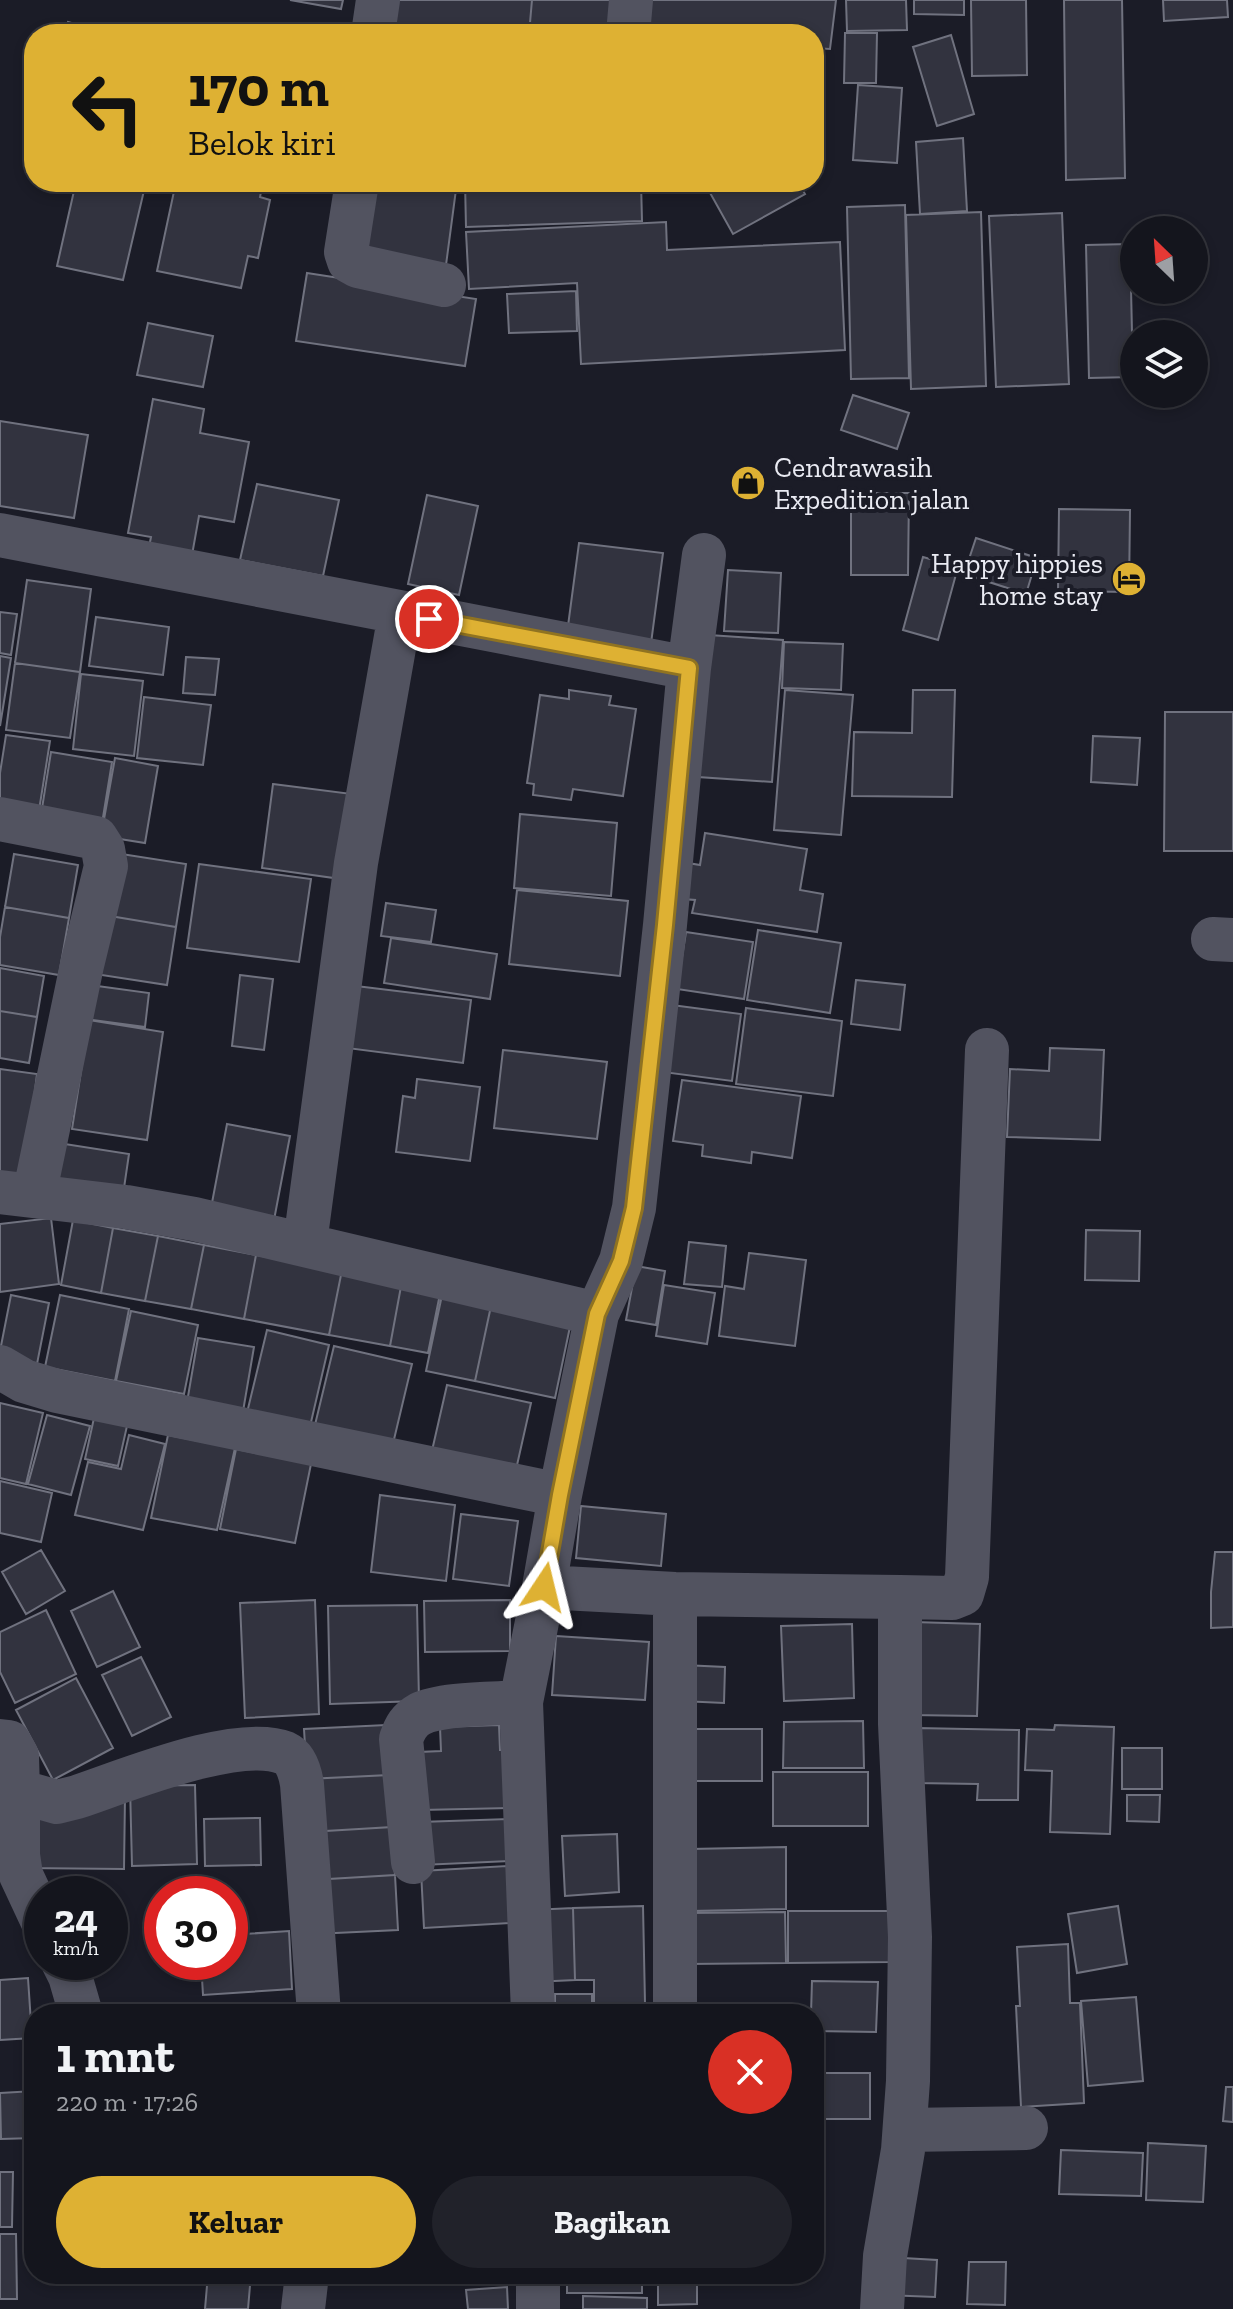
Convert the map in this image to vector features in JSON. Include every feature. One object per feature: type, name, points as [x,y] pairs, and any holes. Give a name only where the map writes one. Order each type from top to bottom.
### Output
[{"type":"street","points":[[374,24],[378,0]]},
{"type":"street","points":[[629,24],[631,0]]},
{"type":"street","points":[[355,192],[346,252],[349,261],[358,266],[444,285]]},
{"type":"street","points":[[0,535],[689,668]]},
{"type":"street","points":[[533,2004],[521,1702],[597,1314],[621,1261],[634,1208],[689,668],[704,555]]},
{"type":"street","points":[[305,1243],[356,863],[400,614]]},
{"type":"street","points":[[0,819],[89,836],[99,841],[106,858],[82,965],[17,1194],[157,1211],[305,1243],[597,1314]]},
{"type":"street","points":[[544,1587],[675,1594],[952,1598],[962,1594],[967,1577],[987,1050]]},
{"type":"street","points":[[0,1367],[24,1381],[57,1391],[560,1495]]},
{"type":"street","points":[[675,1594],[675,2004]]},
{"type":"street","points":[[882,2309],[885,2256],[905,2130],[908,2081],[910,1937],[900,1724],[900,1597]]},
{"type":"street","points":[[413,1862],[401,1739],[404,1729],[410,1721],[431,1710],[521,1702]]},
{"type":"street","points":[[0,1741],[9,1742],[15,1751],[18,1855],[24,1881]]},
{"type":"street","points":[[18,1791],[57,1802],[200,1756],[269,1749],[288,1754],[296,1763],[302,1784],[318,2004]]},
{"type":"street","points":[[71,1980],[78,2004]]},
{"type":"street","points":[[905,2130],[1026,2128]]},
{"type":"street","points":[[303,2309],[306,2284]]},
{"type":"street","points":[[538,2284],[538,2309]]},
{"type":"building","points":[[290,0],[343,0],[341,9]]},
{"type":"building","points":[[390,0],[532,0],[530,24],[387,24]]},
{"type":"building","points":[[532,0],[614,0],[611,24],[530,24]]},
{"type":"building","points":[[640,0],[836,0],[830,49],[824,49],[824,24],[638,24]]},
{"type":"building","points":[[846,0],[906,0],[907,30],[847,31]]},
{"type":"building","points":[[914,0],[964,0],[964,15],[914,14]]},
{"type":"building","points":[[971,0],[1026,0],[1027,75],[972,76]]},
{"type":"building","points":[[1064,0],[1122,0],[1125,178],[1066,180]]},
{"type":"building","points":[[1163,0],[1227,0],[1228,17],[1164,21]]},
{"type":"building","points":[[845,33],[877,33],[876,83],[844,83]]},
{"type":"building","points":[[951,35],[974,114],[937,126],[913,47]]},
{"type":"building","points":[[858,85],[902,88],[897,163],[853,160]]},
{"type":"building","points":[[963,138],[967,211],[920,214],[916,142]]},
{"type":"building","points":[[74,192],[144,192],[123,280],[57,266]]},
{"type":"building","points":[[174,192],[261,192],[260,197],[270,200],[258,258],[248,256],[241,288],[157,271]]},
{"type":"building","points":[[360,192],[456,192],[446,265],[360,254]]},
{"type":"building","points":[[465,192],[641,192],[642,221],[466,227]]},
{"type":"building","points":[[710,192],[805,194],[733,234]]},
{"type":"building","points":[[905,205],[909,378],[851,379],[847,207]]},
{"type":"building","points":[[981,212],[986,386],[911,389],[906,215]]},
{"type":"building","points":[[1062,213],[1069,384],[996,387],[989,216]]},
{"type":"building","points":[[666,222],[667,250],[840,242],[845,350],[581,364],[577,283],[469,289],[466,232]]},
{"type":"building","points":[[1120,244],[1120,304],[1131,304],[1132,320],[1120,320],[1120,377],[1089,378],[1086,245]]},
{"type":"building","points":[[307,273],[476,299],[465,366],[296,341]]},
{"type":"building","points":[[576,291],[577,331],[509,333],[507,294]]},
{"type":"building","points":[[148,323],[213,336],[203,387],[137,375]]},
{"type":"building","points":[[853,395],[909,413],[897,449],[841,430]]},
{"type":"building","points":[[153,399],[204,409],[200,433],[249,442],[234,522],[199,516],[192,555],[149,547],[151,537],[128,533]]},
{"type":"building","points":[[0,421],[88,435],[74,518],[0,506]]},
{"type":"building","points":[[257,484],[339,500],[323,576],[240,560]]},
{"type":"building","points":[[851,493],[909,493],[908,575],[851,575]]},
{"type":"building","points":[[427,495],[478,506],[459,595],[408,584]]},
{"type":"building","points":[[1059,509],[1130,510],[1129,592],[1058,591]]},
{"type":"building","points":[[976,538],[1037,558],[1026,594],[964,574]]},
{"type":"building","points":[[579,543],[663,553],[650,651],[566,641]]},
{"type":"building","points":[[923,557],[958,567],[938,640],[903,630]]},
{"type":"building","points":[[728,570],[781,573],[778,633],[724,631]]},
{"type":"building","points":[[27,580],[91,589],[80,672],[15,663]]},
{"type":"building","points":[[0,612],[17,614],[11,655],[0,653]]},
{"type":"building","points":[[96,617],[169,627],[163,675],[89,666]]},
{"type":"building","points":[[709,635],[783,640],[772,782],[698,777]]},
{"type":"building","points":[[784,642],[843,644],[841,690],[782,688]]},
{"type":"building","points":[[0,656],[11,658],[0,726]]},
{"type":"building","points":[[186,657],[219,659],[215,695],[183,693]]},
{"type":"building","points":[[15,663],[80,672],[70,738],[6,730]]},
{"type":"building","points":[[81,674],[143,681],[134,756],[73,749]]},
{"type":"building","points":[[569,690],[611,696],[609,705],[636,709],[623,796],[573,789],[571,800],[533,795],[534,784],[527,783],[540,695],[569,699]]},
{"type":"building","points":[[785,690],[853,695],[841,835],[774,830]]},
{"type":"building","points":[[913,690],[955,690],[952,797],[852,796],[854,732],[912,733]]},
{"type":"building","points":[[144,697],[211,705],[203,765],[137,758]]},
{"type":"building","points":[[1165,712],[1233,712],[1233,851],[1164,851]]},
{"type":"building","points":[[6,735],[50,741],[37,823],[0,816],[0,773]]},
{"type":"building","points":[[1093,736],[1140,738],[1137,785],[1091,782]]},
{"type":"building","points":[[51,752],[112,762],[100,836],[39,827]]},
{"type":"building","points":[[115,758],[158,766],[145,843],[101,836]]},
{"type":"building","points":[[273,784],[352,794],[341,879],[262,868]]},
{"type":"building","points":[[520,814],[617,823],[611,896],[514,888]]},
{"type":"building","points":[[705,833],[807,849],[800,890],[823,894],[817,932],[692,913],[695,900],[683,899],[688,863],[700,865]]},
{"type":"building","points":[[115,853],[186,864],[176,927],[104,915]]},
{"type":"building","points":[[14,854],[78,865],[69,918],[5,907]]},
{"type":"building","points":[[199,864],[311,879],[299,962],[187,948]]},
{"type":"building","points":[[517,890],[628,901],[620,976],[509,964]]},
{"type":"building","points":[[386,903],[436,910],[431,942],[381,936]]},
{"type":"building","points":[[5,907],[69,918],[59,975],[0,965],[0,937]]},
{"type":"building","points":[[104,915],[176,927],[167,985],[95,974]]},
{"type":"building","points":[[758,930],[841,943],[830,1013],[747,1000]]},
{"type":"building","points":[[686,932],[753,942],[744,999],[677,989]]},
{"type":"building","points":[[391,938],[497,954],[490,999],[384,983]]},
{"type":"building","points":[[0,968],[44,976],[37,1017],[0,1011]]},
{"type":"building","points":[[240,975],[273,979],[264,1050],[232,1046]]},
{"type":"building","points":[[856,980],[905,985],[900,1030],[851,1024]]},
{"type":"building","points":[[90,985],[149,993],[145,1027],[85,1019]]},
{"type":"building","points":[[356,986],[471,1000],[463,1063],[347,1048]]},
{"type":"building","points":[[664,1004],[741,1014],[732,1081],[655,1071]]},
{"type":"building","points":[[746,1008],[842,1021],[833,1096],[736,1084]]},
{"type":"building","points":[[0,1011],[37,1017],[29,1063],[0,1058]]},
{"type":"building","points":[[89,1020],[163,1032],[147,1140],[72,1129]]},
{"type":"building","points":[[1050,1048],[1104,1050],[1100,1140],[1007,1137],[1010,1069],[1049,1071]]},
{"type":"building","points":[[503,1050],[607,1062],[597,1139],[494,1128]]},
{"type":"building","points":[[0,1069],[37,1074],[23,1186],[0,1183]]},
{"type":"building","points":[[417,1079],[480,1087],[470,1161],[396,1152],[403,1096],[415,1098]]},
{"type":"building","points":[[682,1080],[801,1096],[792,1158],[752,1152],[751,1163],[702,1156],[703,1145],[673,1141]]},
{"type":"building","points":[[227,1124],[290,1136],[274,1220],[211,1208]]},
{"type":"building","points":[[52,1142],[129,1154],[124,1188],[47,1177]]},
{"type":"building","points":[[51,1218],[59,1284],[0,1292],[0,1224]]},
{"type":"building","points":[[73,1220],[113,1228],[101,1293],[61,1285]]},
{"type":"building","points":[[113,1228],[158,1236],[145,1301],[101,1293]]},
{"type":"building","points":[[1086,1230],[1140,1231],[1139,1281],[1085,1280]]},
{"type":"building","points":[[158,1236],[204,1245],[191,1309],[145,1301]]},
{"type":"building","points":[[689,1242],[726,1246],[722,1287],[684,1284]]},
{"type":"building","points":[[204,1245],[256,1255],[244,1319],[191,1309]]},
{"type":"building","points":[[749,1253],[806,1260],[795,1346],[719,1336],[725,1286],[744,1289]]},
{"type":"building","points":[[256,1255],[342,1270],[329,1335],[244,1319]]},
{"type":"building","points":[[636,1266],[665,1271],[656,1325],[626,1320]]},
{"type":"building","points":[[342,1270],[402,1281],[390,1346],[329,1335]]},
{"type":"building","points":[[402,1281],[441,1289],[428,1353],[390,1346]]},
{"type":"building","points":[[664,1285],[715,1293],[707,1344],[656,1336]]},
{"type":"building","points":[[11,1295],[49,1303],[37,1364],[0,1351]]},
{"type":"building","points":[[60,1295],[129,1309],[115,1381],[45,1367]]},
{"type":"building","points":[[442,1295],[491,1306],[475,1381],[426,1371]]},
{"type":"building","points":[[491,1306],[571,1322],[555,1398],[475,1381]]},
{"type":"building","points":[[131,1311],[198,1325],[184,1394],[116,1381]]},
{"type":"building","points":[[267,1330],[329,1345],[308,1435],[245,1421]]},
{"type":"building","points":[[198,1338],[254,1347],[241,1423],[185,1414]]},
{"type":"building","points":[[334,1346],[412,1364],[391,1452],[313,1433]]},
{"type":"building","points":[[447,1385],[531,1403],[515,1474],[431,1455]]},
{"type":"building","points":[[0,1403],[43,1413],[26,1484],[0,1478]]},
{"type":"building","points":[[47,1415],[90,1426],[71,1495],[28,1484]]},
{"type":"building","points":[[94,1418],[127,1426],[118,1466],[85,1459]]},
{"type":"building","points":[[129,1435],[165,1444],[143,1530],[75,1515],[88,1462],[121,1469]]},
{"type":"building","points":[[168,1435],[235,1448],[217,1530],[151,1518]]},
{"type":"building","points":[[236,1449],[311,1464],[295,1543],[220,1529]]},
{"type":"building","points":[[0,1481],[52,1493],[41,1542],[0,1533]]},
{"type":"building","points":[[380,1495],[455,1505],[446,1581],[371,1572]]},
{"type":"building","points":[[581,1506],[666,1514],[661,1566],[576,1558]]},
{"type":"building","points":[[461,1514],[518,1521],[509,1586],[453,1579]]},
{"type":"building","points":[[41,1550],[65,1591],[26,1614],[2,1572]]},
{"type":"building","points":[[1215,1552],[1233,1552],[1233,1627],[1211,1628]]},
{"type":"building","points":[[113,1591],[140,1647],[97,1667],[71,1611]]},
{"type":"building","points":[[315,1600],[319,1714],[245,1718],[240,1603]]},
{"type":"building","points":[[510,1600],[510,1651],[425,1652],[424,1601]]},
{"type":"building","points":[[417,1605],[419,1701],[330,1704],[328,1606]]},
{"type":"building","points":[[46,1610],[76,1674],[15,1703],[0,1672],[0,1632]]},
{"type":"building","points":[[913,1622],[980,1624],[977,1716],[911,1715]]},
{"type":"building","points":[[852,1624],[854,1698],[784,1701],[781,1626]]},
{"type":"building","points":[[556,1636],[649,1642],[645,1700],[552,1695]]},
{"type":"building","points":[[141,1657],[171,1717],[132,1736],[102,1675]]},
{"type":"building","points":[[683,1665],[725,1667],[724,1703],[681,1701]]},
{"type":"building","points":[[76,1678],[113,1748],[53,1780],[16,1710]]},
{"type":"building","points":[[863,1721],[864,1768],[783,1768],[784,1722]]},
{"type":"building","points":[[386,1725],[389,1775],[307,1779],[304,1729]]},
{"type":"building","points":[[499,1725],[500,1750],[512,1750],[513,1808],[421,1810],[419,1752],[441,1751],[440,1727]]},
{"type":"building","points":[[1055,1725],[1114,1727],[1110,1834],[1050,1832],[1052,1771],[1025,1770],[1027,1729],[1054,1730]]},
{"type":"building","points":[[917,1728],[1019,1730],[1018,1800],[977,1800],[978,1784],[916,1783]]},
{"type":"building","points":[[678,1729],[762,1729],[762,1781],[678,1781]]},
{"type":"building","points":[[1122,1748],[1162,1748],[1162,1789],[1122,1789]]},
{"type":"building","points":[[773,1772],[868,1772],[868,1826],[773,1826]]},
{"type":"building","points":[[389,1775],[392,1827],[309,1832],[307,1779]]},
{"type":"building","points":[[195,1785],[197,1864],[132,1866],[130,1786]]},
{"type":"building","points":[[1127,1795],[1160,1795],[1159,1822],[1127,1821]]},
{"type":"building","points":[[125,1796],[124,1869],[24,1868],[24,1811]]},
{"type":"building","points":[[260,1818],[261,1865],[205,1866],[204,1819]]},
{"type":"building","points":[[509,1819],[510,1861],[421,1865],[420,1822]]},
{"type":"building","points":[[392,1827],[395,1875],[312,1880],[309,1832]]},
{"type":"building","points":[[617,1834],[619,1892],[565,1896],[562,1836]]},
{"type":"building","points":[[786,1847],[786,1909],[690,1911],[690,1849]]},
{"type":"building","points":[[507,1866],[510,1923],[424,1928],[421,1871]]},
{"type":"building","points":[[395,1875],[398,1930],[315,1934],[312,1880]]},
{"type":"building","points":[[643,1906],[645,2003],[594,2004],[594,1980],[575,1980],[573,1908]]},
{"type":"building","points":[[1118,1906],[1127,1964],[1077,1973],[1068,1914]]},
{"type":"building","points":[[573,1908],[575,1980],[534,1982],[532,1910]]},
{"type":"building","points":[[788,1911],[890,1911],[890,1962],[788,1963]]},
{"type":"building","points":[[785,1912],[786,1963],[687,1964],[687,1913]]},
{"type":"building","points":[[289,1931],[292,1989],[203,1995],[202,1980],[248,1980],[248,1934]]},
{"type":"building","points":[[1068,1944],[1070,2003],[1080,2003],[1084,2103],[1021,2107],[1016,2006],[1020,2006],[1017,1947]]},
{"type":"building","points":[[0,1980],[28,1980],[30,2004],[24,2004],[24,2038],[0,2040]]},
{"type":"building","points":[[812,1981],[878,1982],[876,2032],[824,2031],[824,2004],[811,2004]]},
{"type":"building","points":[[555,1994],[592,1994],[592,2004],[555,2004]]},
{"type":"building","points":[[1136,1997],[1143,2081],[1088,2086],[1081,2001]]},
{"type":"building","points":[[824,2073],[870,2073],[870,2119],[824,2119]]},
{"type":"building","points":[[1226,2087],[1233,2087],[1233,2122],[1223,2121]]},
{"type":"building","points":[[24,2092],[24,2138],[1,2139],[0,2093]]},
{"type":"building","points":[[1148,2143],[1206,2146],[1203,2202],[1146,2200]]},
{"type":"building","points":[[1061,2150],[1143,2153],[1141,2196],[1059,2194]]},
{"type":"building","points":[[0,2172],[13,2172],[12,2227],[0,2227]]},
{"type":"building","points":[[0,2234],[16,2234],[17,2299],[0,2299]]},
{"type":"building","points":[[886,2257],[937,2260],[935,2297],[885,2295]]},
{"type":"building","points":[[969,2262],[1006,2262],[1005,2305],[967,2304]]},
{"type":"building","points":[[207,2284],[250,2284],[248,2309],[205,2309]]},
{"type":"building","points":[[567,2284],[642,2284],[642,2293],[567,2293]]},
{"type":"building","points":[[658,2284],[697,2284],[697,2304],[658,2305]]},
{"type":"building","points":[[507,2287],[508,2309],[468,2309],[466,2290]]},
{"type":"building","points":[[583,2296],[647,2298],[647,2309],[583,2309]]},
{"type":"place","name":"Cendrawasih Expedition jalan","points":[[748,483]]},
{"type":"place","name":"Happy hippies home stay","points":[[1129,579]]},
{"type":"route","points":[[429,619],[689,668],[634,1208],[621,1261],[597,1314],[544,1587]]}]
